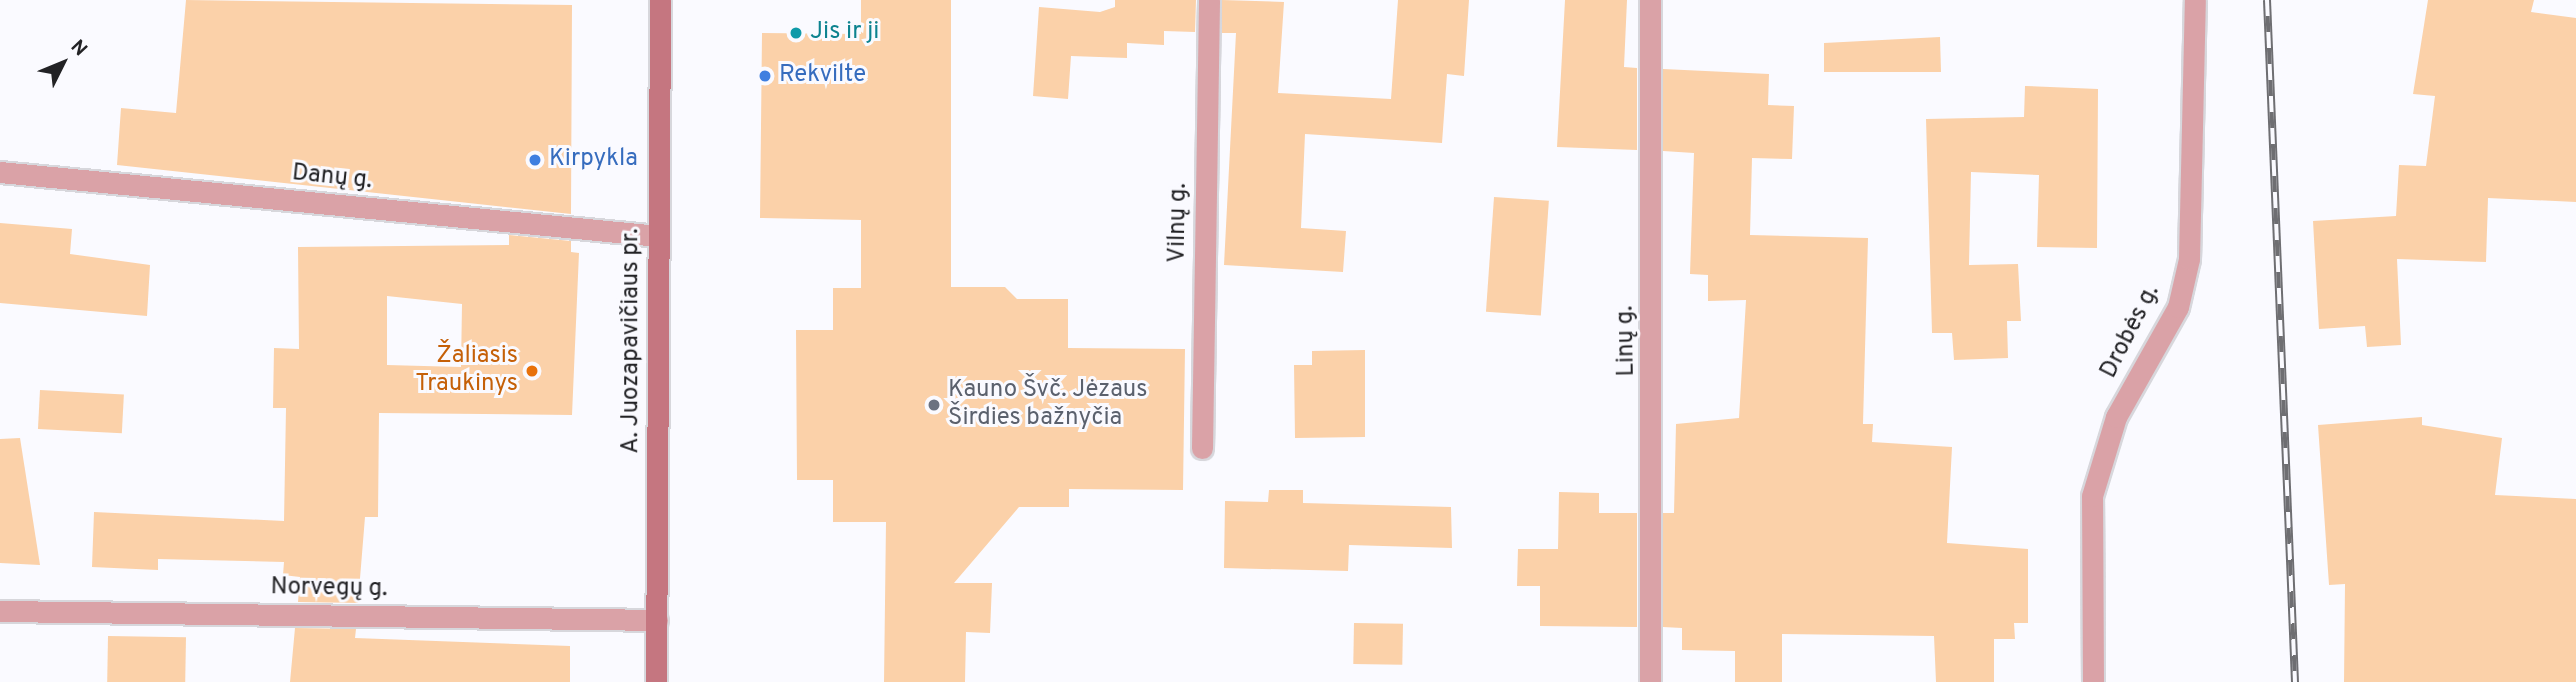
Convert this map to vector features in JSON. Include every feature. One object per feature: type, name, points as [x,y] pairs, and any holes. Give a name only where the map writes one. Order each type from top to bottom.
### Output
[{"type":"main road","name":"A. Juozapavičiaus pr.","points":[[656,682],[660,0]]},
{"type":"street","name":"Vilnų g.","points":[[1202,448],[1209,0]]},
{"type":"street","name":"Linų g.","points":[[1650,0],[1650,682]]},
{"type":"street","name":"Drobės g.","points":[[2093,682],[2092,496],[2116,417],[2178,307],[2189,259],[2195,0]]},
{"type":"street","name":"Danų g.","points":[[0,172],[659,236]]},
{"type":"street","name":"Norvegų g.","points":[[0,611],[657,620]]},
{"type":"building","points":[[186,0],[572,5],[571,214],[117,165],[121,108],[176,113]]},
{"type":"building","points":[[861,0],[951,0],[951,287],[1005,287],[1017,299],[1068,299],[1068,348],[1185,349],[1183,490],[1069,489],[1069,507],[1019,507],[954,583],[992,583],[990,633],[966,632],[965,682],[884,682],[886,522],[833,522],[833,480],[797,480],[796,330],[833,330],[833,288],[861,288],[861,220],[760,218],[762,33],[861,34]]},
{"type":"building","points":[[1115,0],[1196,0],[1195,32],[1164,31],[1164,45],[1127,43],[1127,58],[1071,56],[1068,99],[1033,96],[1039,7],[1100,12],[1115,7]]},
{"type":"building","points":[[1222,0],[1284,2],[1278,93],[1391,99],[1398,0],[1469,0],[1464,76],[1447,74],[1442,143],[1305,134],[1301,228],[1346,231],[1343,272],[1224,265],[1236,33],[1222,33]]},
{"type":"building","points":[[1565,0],[1627,0],[1624,67],[1637,68],[1637,150],[1557,147]]},
{"type":"building","points":[[2428,0],[2534,0],[2531,12],[2576,18],[2576,202],[2488,198],[2486,262],[2397,259],[2401,345],[2367,347],[2365,326],[2319,329],[2313,221],[2396,216],[2399,165],[2426,166],[2435,96],[2413,94]]},
{"type":"building","points":[[1940,37],[1941,72],[1824,72],[1824,43]]},
{"type":"building","points":[[1663,69],[1769,74],[1768,105],[1794,106],[1792,159],[1752,158],[1750,235],[1868,238],[1863,424],[1873,424],[1872,442],[1952,447],[1947,543],[2028,549],[2028,623],[2014,623],[2015,639],[1994,639],[1994,682],[1936,682],[1934,636],[1782,634],[1782,682],[1735,682],[1735,651],[1682,650],[1682,628],[1663,627],[1663,513],[1674,513],[1676,424],[1739,418],[1746,300],[1708,301],[1708,275],[1690,274],[1694,153],[1663,151]]},
{"type":"building","points":[[2025,86],[2098,89],[2097,248],[2037,247],[2039,175],[1971,172],[1969,265],[2018,264],[2021,321],[2007,321],[2008,358],[1954,360],[1952,333],[1932,333],[1926,119],[2024,117]]},
{"type":"building","points":[[1494,197],[1549,201],[1541,316],[1486,312]]},
{"type":"building","points":[[0,223],[72,229],[70,254],[150,265],[147,316],[0,303]]},
{"type":"building","points":[[509,235],[571,241],[571,252],[579,253],[572,415],[379,413],[378,517],[365,517],[358,603],[298,602],[300,577],[283,575],[284,562],[158,559],[158,570],[92,567],[94,512],[284,521],[286,408],[273,408],[274,348],[299,349],[298,247],[509,245]],"holes":[[[387,296],[462,304],[461,367],[387,365]]]},
{"type":"building","points":[[1365,350],[1365,437],[1295,438],[1294,365],[1312,365],[1312,351]]},
{"type":"building","points":[[40,390],[124,394],[122,433],[38,429]]},
{"type":"building","points":[[2422,417],[2422,425],[2502,438],[2495,495],[2576,499],[2576,682],[2344,682],[2345,584],[2329,585],[2318,425]]},
{"type":"building","points":[[20,438],[40,565],[0,563],[0,439]]},
{"type":"building","points":[[1269,490],[1303,490],[1303,503],[1451,507],[1452,548],[1349,545],[1348,571],[1224,568],[1225,501],[1268,502]]},
{"type":"building","points":[[1559,492],[1599,493],[1599,513],[1637,513],[1637,627],[1540,626],[1540,586],[1517,586],[1518,549],[1558,549]]},
{"type":"building","points":[[1354,623],[1403,624],[1402,665],[1353,664]]},
{"type":"building","points":[[295,628],[356,629],[355,638],[570,646],[570,682],[290,682]]},
{"type":"building","points":[[108,636],[186,637],[185,682],[107,682]]},
{"type":"railway","points":[[2267,0],[2295,682]]},
{"type":"place","name":"Jis ir ji","points":[[796,33]]},
{"type":"place","name":"Rekvilte","points":[[765,76]]},
{"type":"place","name":"Kirpykla","points":[[535,160]]},
{"type":"place","name":"Žaliasis Traukinys","points":[[532,371]]},
{"type":"place","name":"Kauno Švč. Jėzaus Širdies bažnyčia","points":[[934,405]]}]
